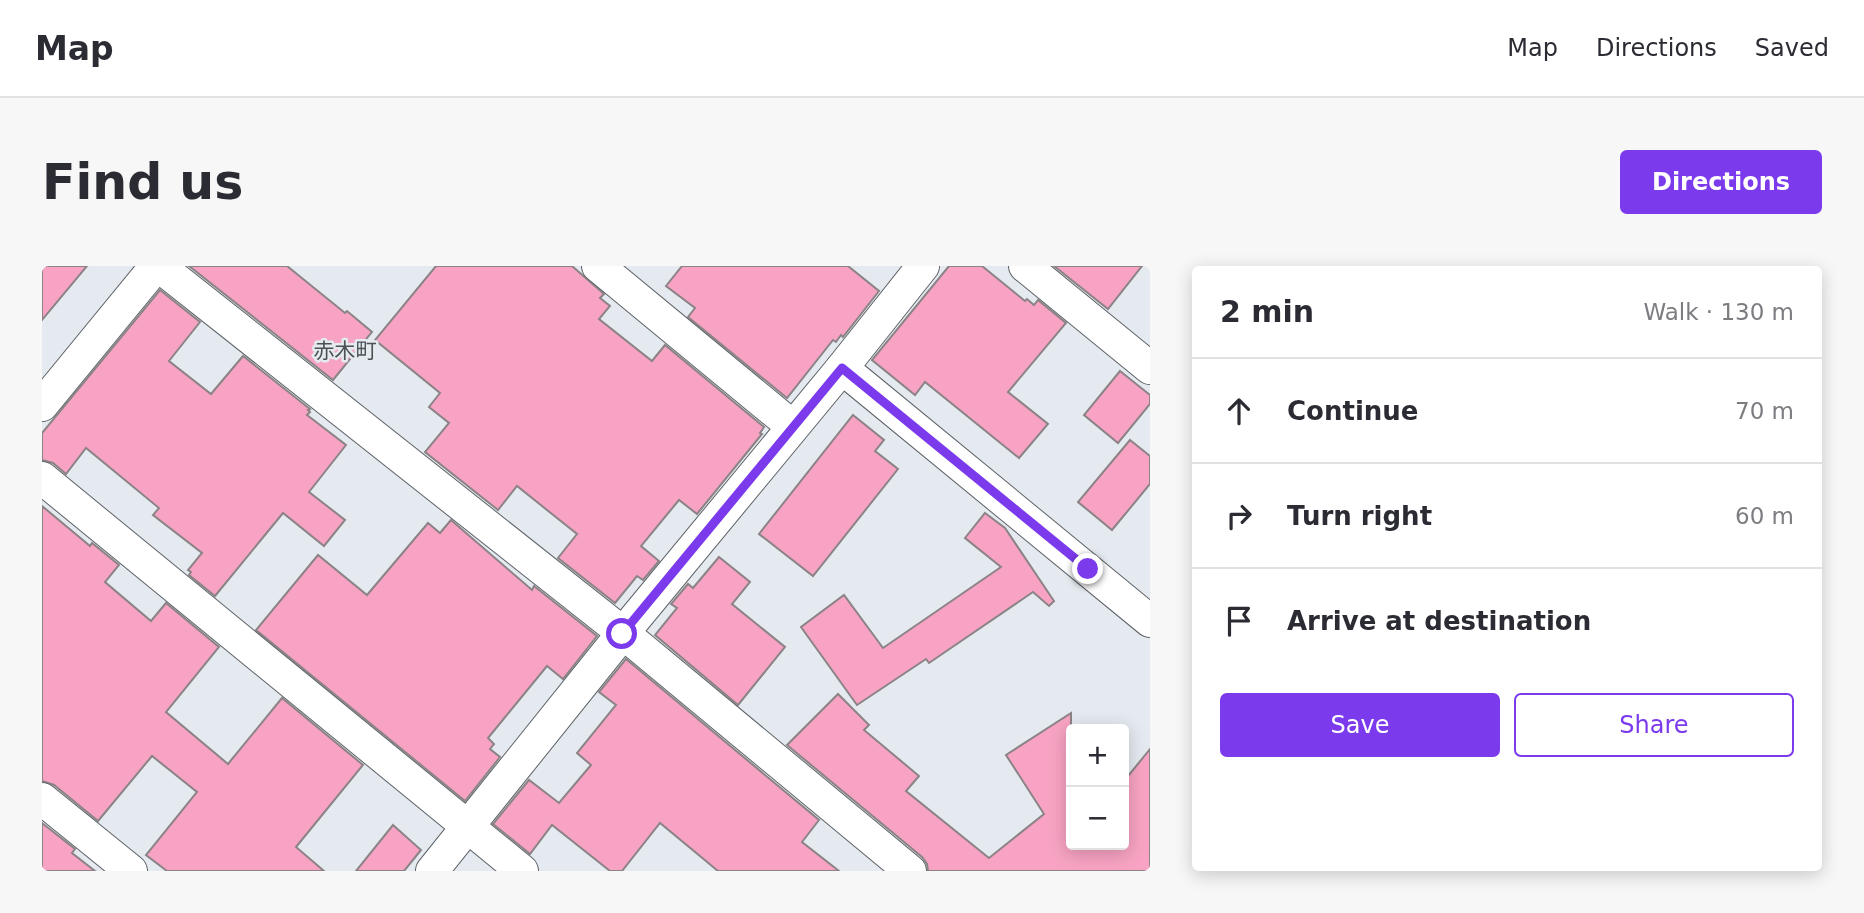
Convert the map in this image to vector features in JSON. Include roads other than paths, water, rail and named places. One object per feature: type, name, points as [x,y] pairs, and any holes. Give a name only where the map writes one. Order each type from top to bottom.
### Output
[{"type":"street","points":[[42,405],[157,266],[622,634],[910,871]]},
{"type":"street","points":[[598,266],[792,426]]},
{"type":"street","points":[[432,871],[923,266]]},
{"type":"street","points":[[1026,266],[1150,368]]},
{"type":"street","points":[[842,368],[1150,621]]},
{"type":"street","points":[[42,478],[522,871]]},
{"type":"street","points":[[42,799],[131,871]]},
{"type":"district","name":"赤木町","points":[[345,351]]}]
